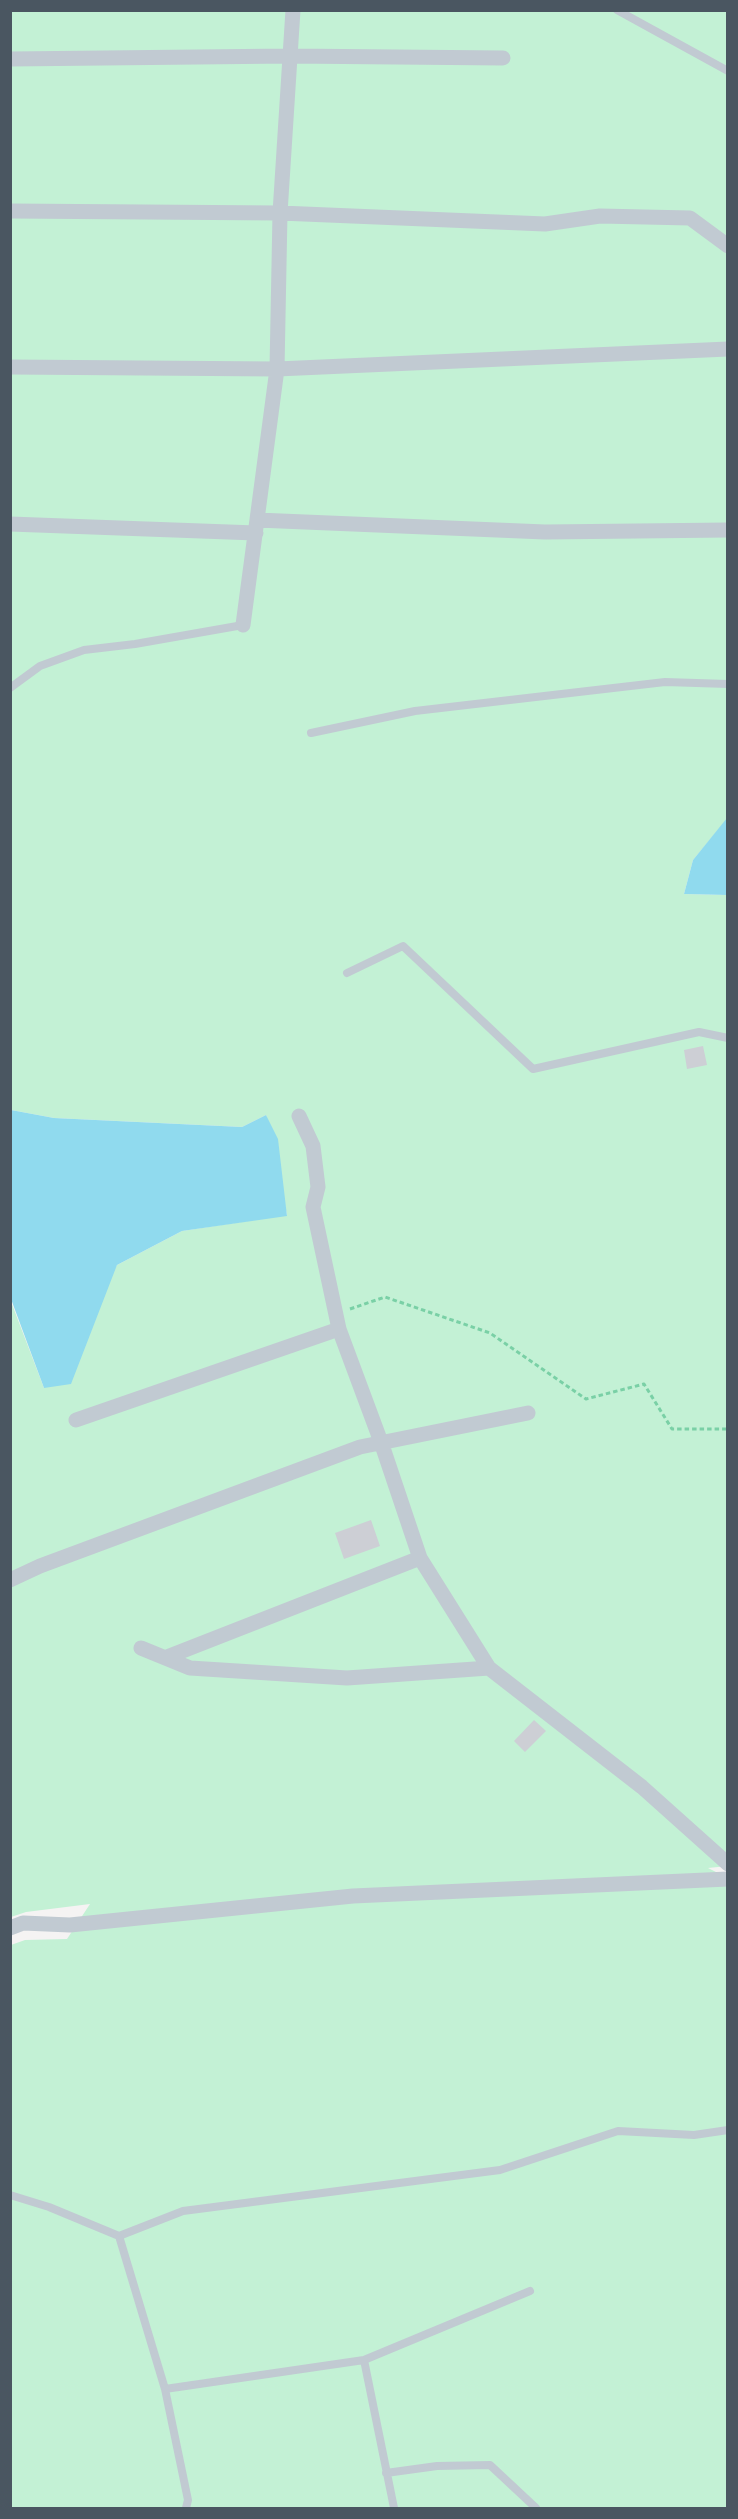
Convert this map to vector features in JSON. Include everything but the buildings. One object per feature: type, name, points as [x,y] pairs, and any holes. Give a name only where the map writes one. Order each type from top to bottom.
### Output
[{"type":"street","points":[[243,625],[277,369],[280,213],[293,10]]},
{"type":"street","points":[[10,59],[502,58]]},
{"type":"street","points":[[10,211],[280,213],[545,224],[600,216],[690,218],[728,246]]},
{"type":"street","points":[[10,367],[277,369],[728,349]]},
{"type":"street","points":[[10,525],[256,526],[545,532],[728,530]]},
{"type":"street","points":[[299,1116],[313,1146],[318,1187],[313,1207],[337,1322],[420,1558],[489,1668],[642,1787],[728,1864]]},
{"type":"street","points":[[76,1420],[337,1322]]},
{"type":"street","points":[[10,1580],[40,1566],[360,1447],[528,1413]]},
{"type":"street","points":[[167,1657],[420,1558]]},
{"type":"street","points":[[141,1648],[190,1668],[347,1678],[489,1668]]},
{"type":"street","points":[[10,1929],[23,1923],[70,1925],[353,1896],[728,1879]]},
{"type":"lane","points":[[617,10],[728,72]]},
{"type":"lane","points":[[10,688],[40,666],[84,650],[135,644],[243,625]]},
{"type":"lane","points":[[311,733],[415,711],[665,682],[728,684]]},
{"type":"lane","points":[[347,973],[404,946],[533,1069],[699,1032],[728,1038]]},
{"type":"lane","points":[[10,2195],[49,2207],[119,2236],[183,2211],[500,2170],[618,2131],[694,2135],[728,2130]]},
{"type":"lane","points":[[119,2236],[165,2389],[188,2500],[186,2508]]},
{"type":"lane","points":[[165,2389],[364,2360],[530,2290]]},
{"type":"lane","points":[[364,2360],[394,2508]]},
{"type":"lane","points":[[386,2473],[437,2466],[490,2465],[536,2508]]},
{"type":"path","points":[[337,1322],[385,1297],[490,1333],[586,1399],[644,1384],[672,1429],[728,1429]]},
{"type":"green space","points":[[11,11],[727,11],[728,818],[693,860],[684,894],[728,895],[728,1866],[708,1868],[728,1878],[727,2508],[11,2508],[11,1945],[25,1940],[67,1939],[90,1904],[26,1912],[11,1917],[10,1299],[44,1388],[117,1265],[182,1231],[287,1215],[266,1115],[242,1127],[54,1118],[11,1110]]},
{"type":"water","points":[[727,818],[727,895],[684,894],[693,860]]},
{"type":"water","points":[[11,1110],[54,1118],[242,1127],[266,1115],[278,1139],[287,1216],[182,1231],[117,1265],[71,1384],[44,1388],[11,1299]]}]
